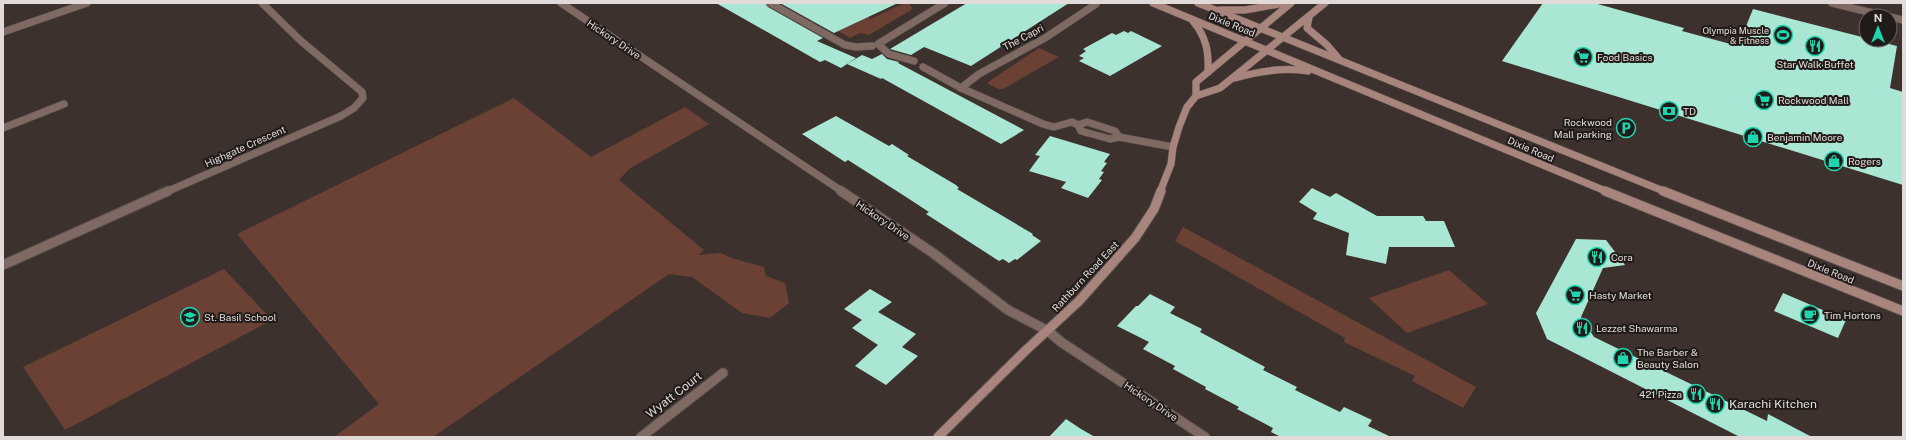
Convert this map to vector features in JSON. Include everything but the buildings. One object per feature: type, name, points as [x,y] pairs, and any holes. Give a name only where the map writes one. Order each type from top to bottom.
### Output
[{"type":"main road","name":"Dixie Road","points":[[1153,3],[1643,207],[1903,311]]},
{"type":"main road","name":"Dixie Road","points":[[1198,3],[1903,286]]},
{"type":"main road","points":[[1214,9],[1245,10],[1285,3]]},
{"type":"main road","name":"Rathburn Road East","points":[[938,437],[1024,352],[1079,301],[1139,232],[1154,209],[1165,184],[1171,164],[1173,147],[1187,107],[1196,96],[1196,82],[1291,3]]},
{"type":"main road","points":[[1196,96],[1220,88],[1325,3]]},
{"type":"main road","points":[[1310,16],[1306,23],[1307,28],[1327,45],[1340,61]]},
{"type":"main road","points":[[1192,20],[1206,37],[1209,53],[1208,72]]},
{"type":"main road","points":[[1231,80],[1260,72],[1290,69],[1323,74]]},
{"type":"street","points":[[3,32],[87,3]]},
{"type":"street","name":"Highgate Crescent","points":[[3,265],[306,130],[340,117],[359,104],[363,98],[362,92],[301,42],[262,3]]},
{"type":"street","name":"Hickory Drive","points":[[561,3],[933,253],[1008,310],[1048,331],[1061,342],[1205,437]]},
{"type":"street","points":[[770,3],[845,45],[856,47],[872,46]]},
{"type":"street","points":[[930,3],[938,7]]},
{"type":"street","points":[[914,61],[892,56],[878,44],[945,3]]},
{"type":"street","points":[[1832,3],[1858,9]]},
{"type":"street","name":"The Capri","points":[[961,88],[971,78],[988,67],[1039,42],[1096,4]]},
{"type":"street","points":[[923,67],[961,88],[1043,124],[1054,127],[1072,122],[1078,124],[1081,131],[1110,139],[1119,136],[1173,147]]},
{"type":"street","points":[[3,128],[64,104]]},
{"type":"street","name":"Wyatt Court","points":[[641,437],[723,373]]},
{"type":"shaded area","points":[[904,3],[910,4],[912,8],[911,10],[869,35],[860,33],[850,38],[838,31],[866,16],[871,19]]},
{"type":"shaded area","points":[[1039,48],[1059,57],[1003,89],[999,89],[988,84],[988,82]]},
{"type":"shaded area","points":[[514,98],[591,157],[685,107],[709,124],[629,169],[619,180],[704,250],[698,255],[720,253],[764,267],[766,276],[785,283],[789,303],[770,318],[742,313],[692,277],[669,274],[433,437],[334,437],[379,404],[237,234]]},
{"type":"shaded area","points":[[1183,227],[1476,387],[1463,408],[1412,381],[1415,376],[1344,342],[1345,338],[1175,241]]},
{"type":"shaded area","points":[[224,269],[272,320],[65,430],[23,367]]},
{"type":"shaded area","points":[[1449,270],[1488,304],[1407,333],[1369,298]]},
{"type":"place","name":"Olympia Muscle & Fitness","points":[[1783,35]]},
{"type":"place","name":"Star Walk Buffet","points":[[1815,46]]},
{"type":"place","name":"Food Basics","points":[[1583,57]]},
{"type":"place","name":"Rockwood Mall","points":[[1764,100]]},
{"type":"place","name":"TD","points":[[1669,111]]},
{"type":"place","name":"Rockwood Mall parking","points":[[1626,128]]},
{"type":"place","name":"Benjamin Moore","points":[[1753,137]]},
{"type":"place","name":"Rogers","points":[[1834,161]]},
{"type":"place","name":"Cora","points":[[1597,257]]},
{"type":"place","name":"Hasty Market","points":[[1575,295]]},
{"type":"place","name":"Tim Hortons","points":[[1810,315]]},
{"type":"place","name":"St. Basil School","points":[[190,317]]},
{"type":"place","name":"Lezzet Shawarma","points":[[1582,328]]},
{"type":"place","name":"The Barber & Beauty Salon","points":[[1623,358]]},
{"type":"place","name":"421 Pizza","points":[[1696,394]]},
{"type":"place","name":"Karachi Kitchen","points":[[1715,404]]}]
